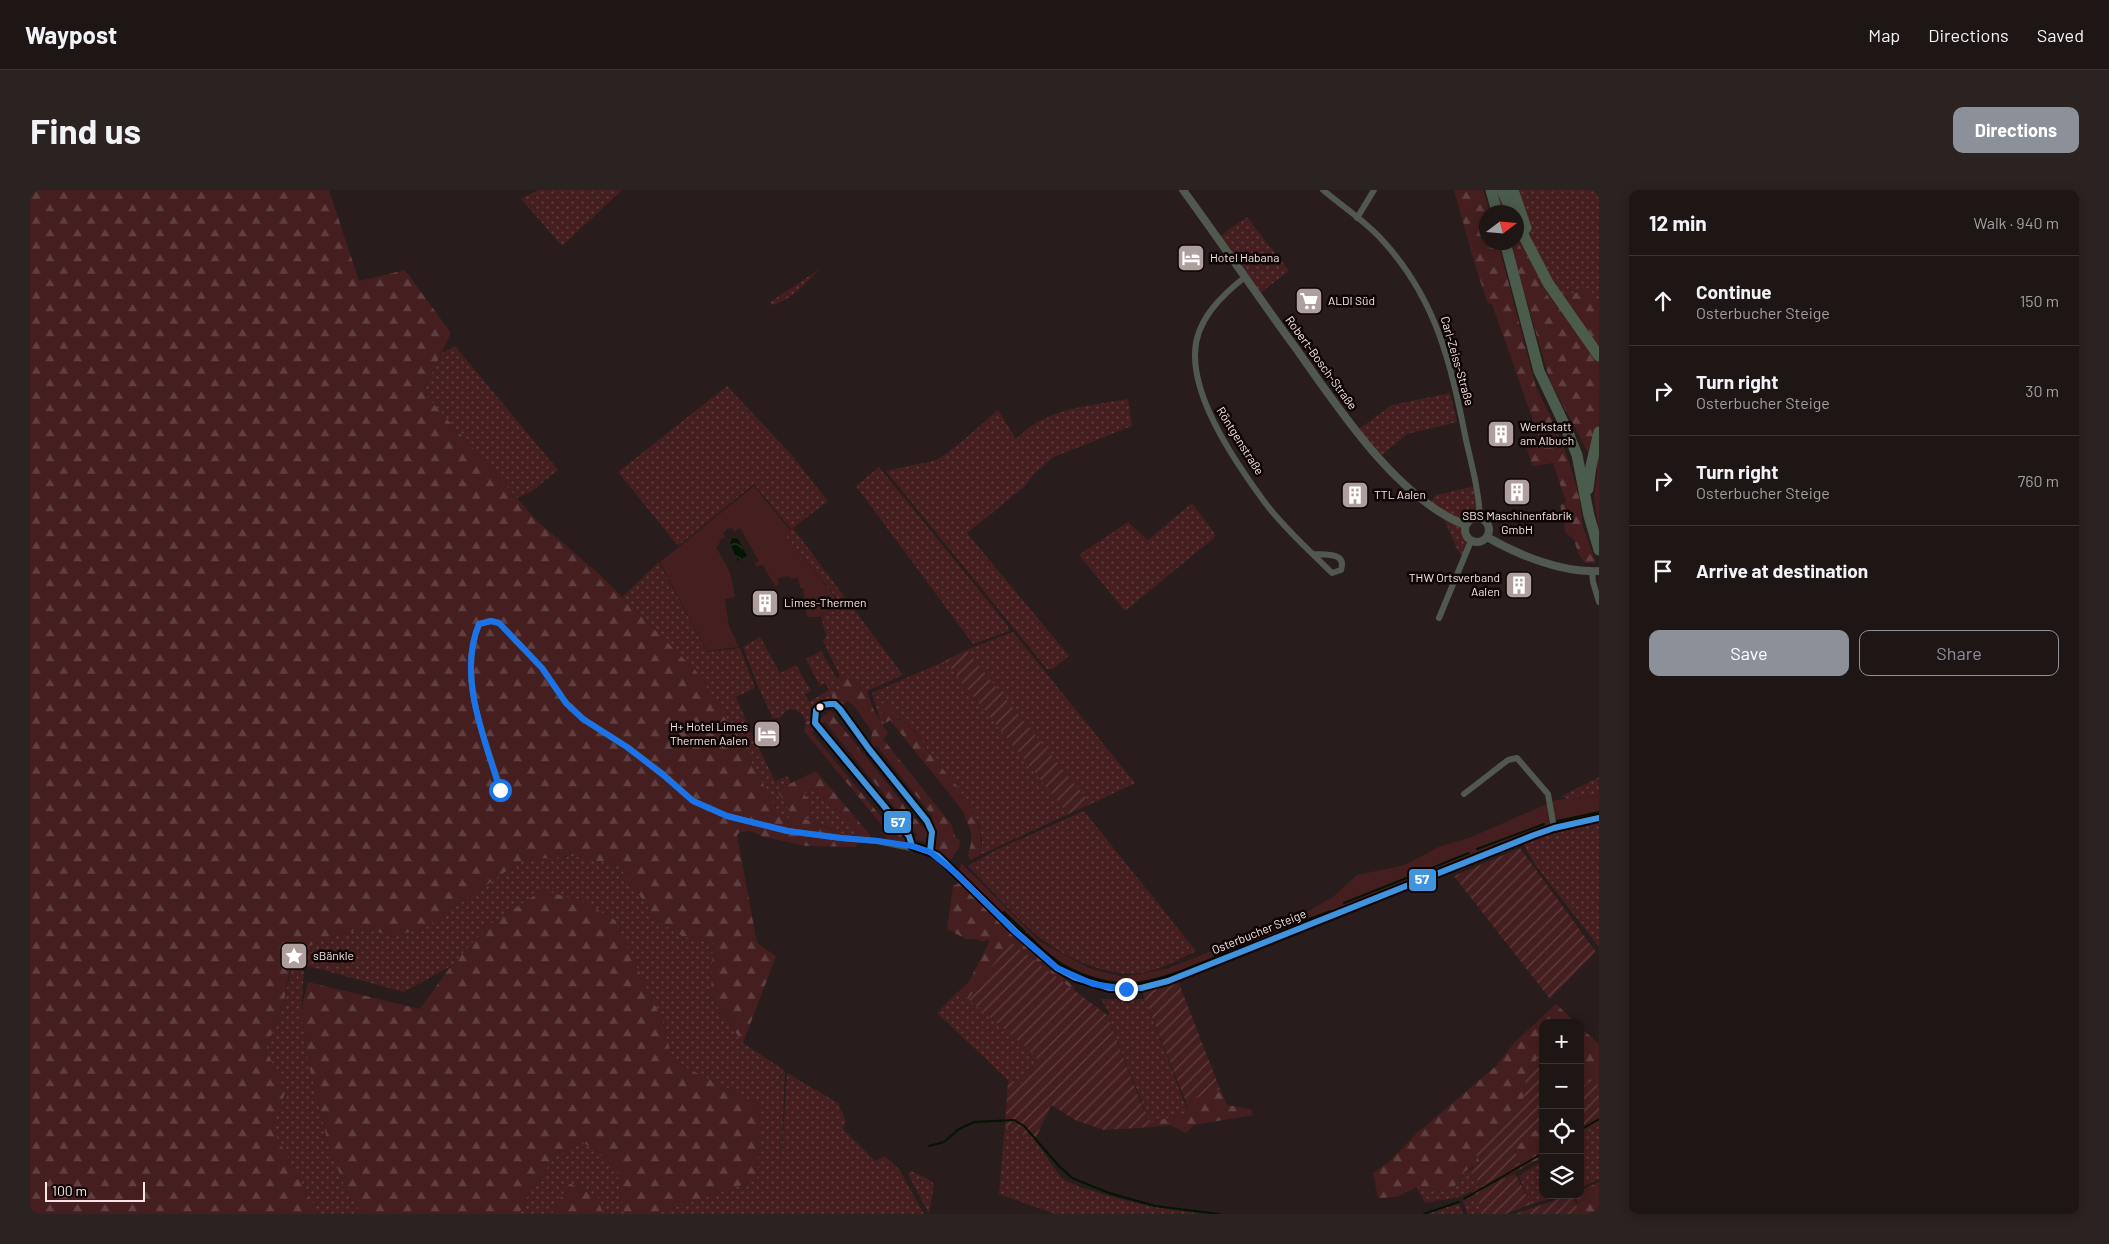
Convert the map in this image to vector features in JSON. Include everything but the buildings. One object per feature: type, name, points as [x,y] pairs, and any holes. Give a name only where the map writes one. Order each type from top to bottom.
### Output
[{"type":"highway","points":[[1491,190],[1495,205]]},
{"type":"highway","points":[[1502,190],[1509,205]]},
{"type":"highway","points":[[1513,190],[1548,283]]},
{"type":"highway","points":[[1524,237],[1548,283],[1599,356]]},
{"type":"highway","points":[[1507,250],[1539,370],[1577,455],[1588,516],[1599,550]]},
{"type":"highway","points":[[1588,516],[1589,480],[1599,432]]},
{"type":"street","name":"Robert-Bosch-Straße","points":[[1182,190],[1328,392],[1382,461],[1421,499],[1442,514],[1465,525]]},
{"type":"street","name":"Carl-Zeiss-Straße","points":[[1323,190],[1383,240],[1398,258],[1424,298],[1436,322],[1462,417],[1480,501],[1480,518]]},
{"type":"street","points":[[1358,218],[1374,190]]},
{"type":"street","name":"Röntgenstraße","points":[[1245,277],[1213,306],[1202,328],[1195,354],[1198,382],[1206,408],[1228,448],[1267,505],[1313,554]]},
{"type":"street","points":[[1480,518],[1488,526],[1488,537],[1480,542],[1470,541],[1464,534],[1465,525],[1472,519],[1480,518]]},
{"type":"street","points":[[1488,537],[1510,550],[1528,557],[1575,570],[1596,572],[1593,582],[1599,602]]},
{"type":"street","points":[[1439,618],[1470,541]]},
{"type":"street","name":"Osterbucher Steige","points":[[500,790],[480,725],[472,690],[472,641],[479,624],[491,621],[499,623],[542,668],[566,703],[583,719],[627,747],[693,801],[727,816],[788,831],[912,846],[930,852],[957,874],[1014,931],[1057,968],[1093,984],[1126,989],[1141,988],[1168,981],[1554,828],[1599,818]]},
{"type":"street","points":[[1464,794],[1508,760],[1517,758],[1548,794],[1554,828]]},
{"type":"green space","points":[[30,190],[329,190],[359,281],[405,270],[451,333],[423,392],[538,522],[598,573],[696,671],[734,729],[780,816],[794,819],[777,790],[816,771],[870,835],[870,838],[860,837],[844,817],[813,789],[804,794],[814,808],[805,819],[858,840],[856,847],[806,846],[764,837],[750,831],[740,832],[737,835],[757,943],[776,956],[743,1043],[711,997],[713,943],[682,936],[657,920],[618,865],[574,856],[522,860],[426,927],[393,937],[366,928],[325,939],[298,951],[290,968],[283,1007],[266,1048],[285,1093],[272,1129],[319,1214],[30,1214]]},
{"type":"green space","points":[[538,190],[622,190],[562,246],[521,199]]},
{"type":"green space","points":[[1454,190],[1483,190],[1488,205],[1479,205],[1479,250],[1500,250],[1536,387],[1568,459],[1579,496],[1583,527],[1596,563],[1585,563],[1579,555],[1574,540],[1566,533],[1560,505],[1566,502],[1553,463],[1533,466],[1524,442],[1539,437],[1492,304],[1488,304]]},
{"type":"green space","points":[[1496,190],[1599,190],[1599,301],[1587,288],[1551,302],[1522,250],[1524,250],[1524,205],[1500,205]]},
{"type":"green space","points":[[1247,217],[1289,271],[1260,293],[1220,236]]},
{"type":"green space","points":[[1512,250],[1522,250],[1551,302],[1588,288],[1599,301],[1599,529],[1594,497],[1598,471],[1550,381]]},
{"type":"green space","points":[[820,269],[792,295],[772,305],[770,302]]},
{"type":"green space","points":[[455,346],[558,470],[531,492],[517,498],[423,392],[442,353]]},
{"type":"green space","points":[[727,386],[788,451],[828,501],[793,528],[903,675],[867,691],[844,675],[840,676],[823,641],[826,637],[821,616],[844,607],[785,535],[791,529],[754,484],[678,546],[618,472]]},
{"type":"green space","points":[[1450,393],[1457,422],[1407,434],[1381,456],[1359,429],[1392,405]]},
{"type":"green space","points":[[1128,399],[1132,426],[1054,457],[1035,473],[1024,487],[967,533],[1069,656],[1052,669],[1047,669],[886,471],[937,460],[959,444],[998,410],[1016,439],[1035,424],[1059,413]]},
{"type":"green space","points":[[879,467],[1008,626],[1009,631],[973,644],[856,486]]},
{"type":"green space","points":[[754,486],[790,530],[785,535],[843,607],[818,617],[807,617],[803,588],[800,588],[798,578],[791,579],[790,576],[778,578],[779,584],[775,586],[762,564],[757,567],[755,563],[759,561],[740,528],[734,532],[732,528],[727,529],[723,533],[725,537],[719,541],[720,544],[716,547],[730,572],[735,597],[725,599],[729,626],[739,647],[707,651],[660,562]]},
{"type":"green space","points":[[1476,486],[1480,518],[1471,519],[1465,525],[1464,534],[1471,541],[1463,557],[1456,547],[1442,514],[1429,505],[1436,495]]},
{"type":"green space","points":[[1192,503],[1215,534],[1214,538],[1125,611],[1079,555],[1128,522],[1148,540]]},
{"type":"green space","points":[[659,562],[707,652],[740,648],[755,688],[736,697],[775,781],[787,776],[791,783],[777,790],[795,820],[780,816],[734,729],[696,671],[622,597]]},
{"type":"green space","points":[[1013,632],[1135,783],[1091,804],[966,650]]},
{"type":"green space","points":[[760,637],[780,673],[796,665],[811,691],[805,694],[809,702],[829,690],[825,683],[820,686],[806,659],[821,651],[842,688],[832,698],[845,703],[840,709],[835,704],[820,706],[814,715],[814,719],[806,722],[801,713],[793,709],[786,711],[780,719],[778,717],[773,719],[743,647]]},
{"type":"green space","points":[[966,650],[1091,804],[1068,814],[945,661]]},
{"type":"green space","points":[[945,661],[1068,814],[980,855],[982,841],[979,823],[914,730],[893,714],[882,712],[886,723],[882,726],[872,693]]},
{"type":"green space","points":[[844,675],[867,691],[873,709],[888,734],[883,739],[951,824],[955,836],[960,841],[959,848],[949,862],[935,851],[935,833],[930,819],[933,817],[877,746],[873,748],[871,746],[872,731],[853,705],[847,701],[845,703],[832,698],[832,692],[842,688],[836,678]]},
{"type":"green space","points":[[880,703],[889,704],[894,714],[914,731],[969,802],[979,826],[981,840],[980,855],[970,860],[968,855],[971,832],[963,811],[890,720],[886,723]]},
{"type":"green space","points":[[830,711],[836,715],[834,717],[922,827],[925,824],[928,832],[926,842],[914,839],[917,835],[825,722],[822,724],[820,719]]},
{"type":"green space","points":[[814,719],[818,727],[812,733],[897,836],[901,833],[906,842],[888,839],[881,833],[885,829],[804,731],[806,722]]},
{"type":"green space","points":[[1599,777],[1599,795],[1565,799],[1562,796]]},
{"type":"green space","points":[[813,789],[844,817],[860,837],[840,835],[828,827],[805,819],[804,794]]},
{"type":"green space","points":[[1599,795],[1599,814],[1559,823],[1517,838],[1187,970],[1143,984],[1115,985],[1089,979],[1064,967],[1040,951],[1018,931],[959,871],[961,863],[1040,942],[1091,969],[1123,977],[1166,969],[1292,920],[1333,897],[1357,875],[1405,865],[1438,847],[1469,838],[1556,800]]},
{"type":"green space","points":[[1084,811],[1196,951],[1162,967],[1140,973],[1129,974],[1091,966],[1056,949],[1037,935],[968,866],[996,850]]},
{"type":"green space","points":[[1599,822],[1599,947],[1534,863],[1523,844],[1552,833]]},
{"type":"green space","points":[[1520,848],[1596,952],[1550,999],[1454,876]]},
{"type":"green space","points":[[574,856],[618,865],[657,920],[682,936],[713,943],[711,998],[743,1043],[784,1070],[774,1090],[785,1071],[781,1166],[787,1073],[838,1103],[846,1122],[843,1129],[875,1161],[884,1156],[899,1169],[924,1214],[655,1214],[757,1180],[760,1104],[673,1061],[662,1020],[489,925],[451,966],[404,992],[293,962],[298,951],[325,939],[366,928],[393,937],[426,927],[522,860]]},
{"type":"green space","points":[[961,882],[1018,939],[1075,988],[1012,1034],[959,991],[968,983],[989,943],[988,939],[983,942],[976,939],[966,939],[947,929],[953,886]]},
{"type":"green space","points":[[543,890],[586,903],[615,920],[662,1020],[673,1061],[760,1104],[757,1180],[655,1214],[624,1214],[616,1167],[583,1142],[555,1157],[531,1190],[519,1214],[362,1214],[347,1192],[328,1144],[308,1061],[301,1011],[308,982],[420,1009],[451,966],[489,925]]},
{"type":"green space","points":[[1010,942],[1107,1015],[1140,1101],[1153,1127],[1104,1130],[1077,1121],[1051,1105],[1035,1140],[1005,1126],[1008,1080],[1011,1082],[1012,1080],[1020,1085],[1039,1058],[968,999]]},
{"type":"green space","points":[[291,970],[304,971],[301,1011],[308,1061],[328,1144],[347,1192],[362,1214],[319,1214],[272,1129],[285,1093],[266,1049],[283,1007]]},
{"type":"green space","points":[[1178,981],[1220,1089],[1186,1102],[1142,992]]},
{"type":"green space","points":[[959,991],[1039,1058],[1020,1086],[1012,1080],[1011,1082],[1008,1080],[937,1013]]},
{"type":"green space","points":[[1101,999],[1145,999],[1188,1112],[1150,1123],[1107,1015],[1110,1014]]},
{"type":"green space","points":[[1556,1004],[1572,1019],[1540,1019]]},
{"type":"green space","points":[[1539,1020],[1539,1057],[1526,1077],[1523,1099],[1473,1149],[1480,1162],[1464,1172],[1451,1192],[1417,1187],[1397,1197],[1378,1198],[1373,1173],[1389,1162],[1417,1133],[1496,1066],[1515,1042]]},
{"type":"green space","points":[[1584,1031],[1599,1044],[1599,1087],[1593,1080],[1584,1086]]},
{"type":"green space","points":[[1539,1055],[1539,1127],[1514,1149],[1520,1164],[1482,1186],[1470,1170],[1480,1162],[1473,1149],[1523,1099],[1526,1077]]},
{"type":"green space","points":[[1593,1080],[1599,1087],[1599,1114],[1584,1126],[1584,1109],[1584,1086]]},
{"type":"green space","points":[[1220,1089],[1227,1105],[1251,1109],[1253,1115],[1194,1125],[1186,1133],[1170,1125],[1153,1127],[1150,1123],[1188,1112],[1186,1102]]},
{"type":"green space","points":[[1599,1114],[1599,1126],[1584,1134],[1584,1127]]},
{"type":"green space","points":[[1005,1126],[1035,1140],[1059,1175],[1066,1181],[1083,1188],[1134,1202],[1203,1214],[1055,1214],[999,1194]]},
{"type":"green space","points":[[1599,1126],[1599,1179],[1584,1186],[1584,1154],[1584,1134]]},
{"type":"green space","points":[[1539,1127],[1539,1159],[1475,1193],[1470,1192],[1520,1164],[1514,1149]]},
{"type":"green space","points":[[583,1142],[616,1167],[624,1214],[603,1214],[597,1196],[570,1183],[552,1214],[519,1214],[531,1190],[555,1157]]},
{"type":"green space","points":[[1539,1163],[1539,1199],[1548,1199],[1531,1204],[1519,1176]]},
{"type":"green space","points":[[1470,1170],[1482,1186],[1460,1197],[1425,1203],[1417,1187],[1451,1192],[1464,1172]]},
{"type":"green space","points":[[911,1171],[934,1184],[929,1214],[908,1174]]},
{"type":"green space","points":[[1515,1173],[1531,1204],[1505,1214],[1484,1214],[1475,1193]]},
{"type":"green space","points":[[1599,1182],[1599,1210],[1591,1214],[1580,1214],[1576,1199],[1584,1199],[1584,1189]]},
{"type":"green space","points":[[569,1183],[597,1196],[603,1214],[552,1214]]},
{"type":"green space","points":[[1476,1194],[1484,1214],[1467,1214],[1463,1200]]},
{"type":"green space","points":[[1558,1199],[1574,1199],[1580,1214],[1515,1214]]},
{"type":"green space","points":[[1459,1202],[1463,1214],[1424,1214]]},
{"type":"water","points":[[732,538],[738,539],[747,556],[738,561],[730,544]]},
{"type":"waterway","points":[[1557,821],[1599,812]]},
{"type":"waterway","points":[[1477,849],[1544,824]]},
{"type":"waterway","points":[[1344,903],[1469,853]]},
{"type":"waterway","points":[[1265,935],[1331,911]]},
{"type":"waterway","points":[[1004,912],[1025,932]]},
{"type":"waterway","points":[[1027,934],[1063,965],[1085,975],[1118,983],[1149,981],[1181,971],[1258,938]]},
{"type":"waterway","points":[[1584,1128],[1599,1119]]},
{"type":"waterway","points":[[929,1146],[944,1142],[959,1129],[974,1122],[1014,1120],[1024,1126],[1072,1178],[1109,1193],[1155,1206],[1219,1214]]},
{"type":"waterway","points":[[1464,1199],[1541,1154]]},
{"type":"waterway","points":[[1424,1214],[1459,1202]]},
{"type":"transit line","name":"57","points":[[830,704],[835,704],[840,709],[869,749],[927,821],[932,832],[930,852],[912,846],[909,836],[815,723],[816,710],[822,705],[830,704]]},
{"type":"transit line","name":"57","points":[[930,852],[938,856],[1015,931],[1057,968],[1076,978],[1109,988],[1141,988],[1168,981],[1534,835],[1554,828],[1599,818]]},
{"type":"place","name":"Hotel Habana","points":[[1191,258]]},
{"type":"place","name":"ALDI Süd","points":[[1309,301]]},
{"type":"place","name":"Werkstatt am Albuch","points":[[1501,434]]},
{"type":"place","name":"SBS Maschinenfabrik GmbH","points":[[1517,492]]},
{"type":"place","name":"TTL Aalen","points":[[1355,495]]},
{"type":"place","name":"THW Ortsverband Aalen","points":[[1519,585]]},
{"type":"place","name":"Limes-Thermen","points":[[765,603]]},
{"type":"place","name":"H+ Hotel Limes Thermen Aalen","points":[[767,734]]},
{"type":"place","name":"sBänkle","points":[[294,956]]},
{"type":"route","points":[[500,790],[480,725],[472,690],[472,641],[479,624],[491,621],[499,623],[542,668],[566,703],[583,719],[627,747],[693,801],[727,816],[788,831],[841,838],[858,838],[912,846],[930,852],[938,856],[1014,931],[1057,968],[1093,984],[1109,988],[1126,989]]}]
